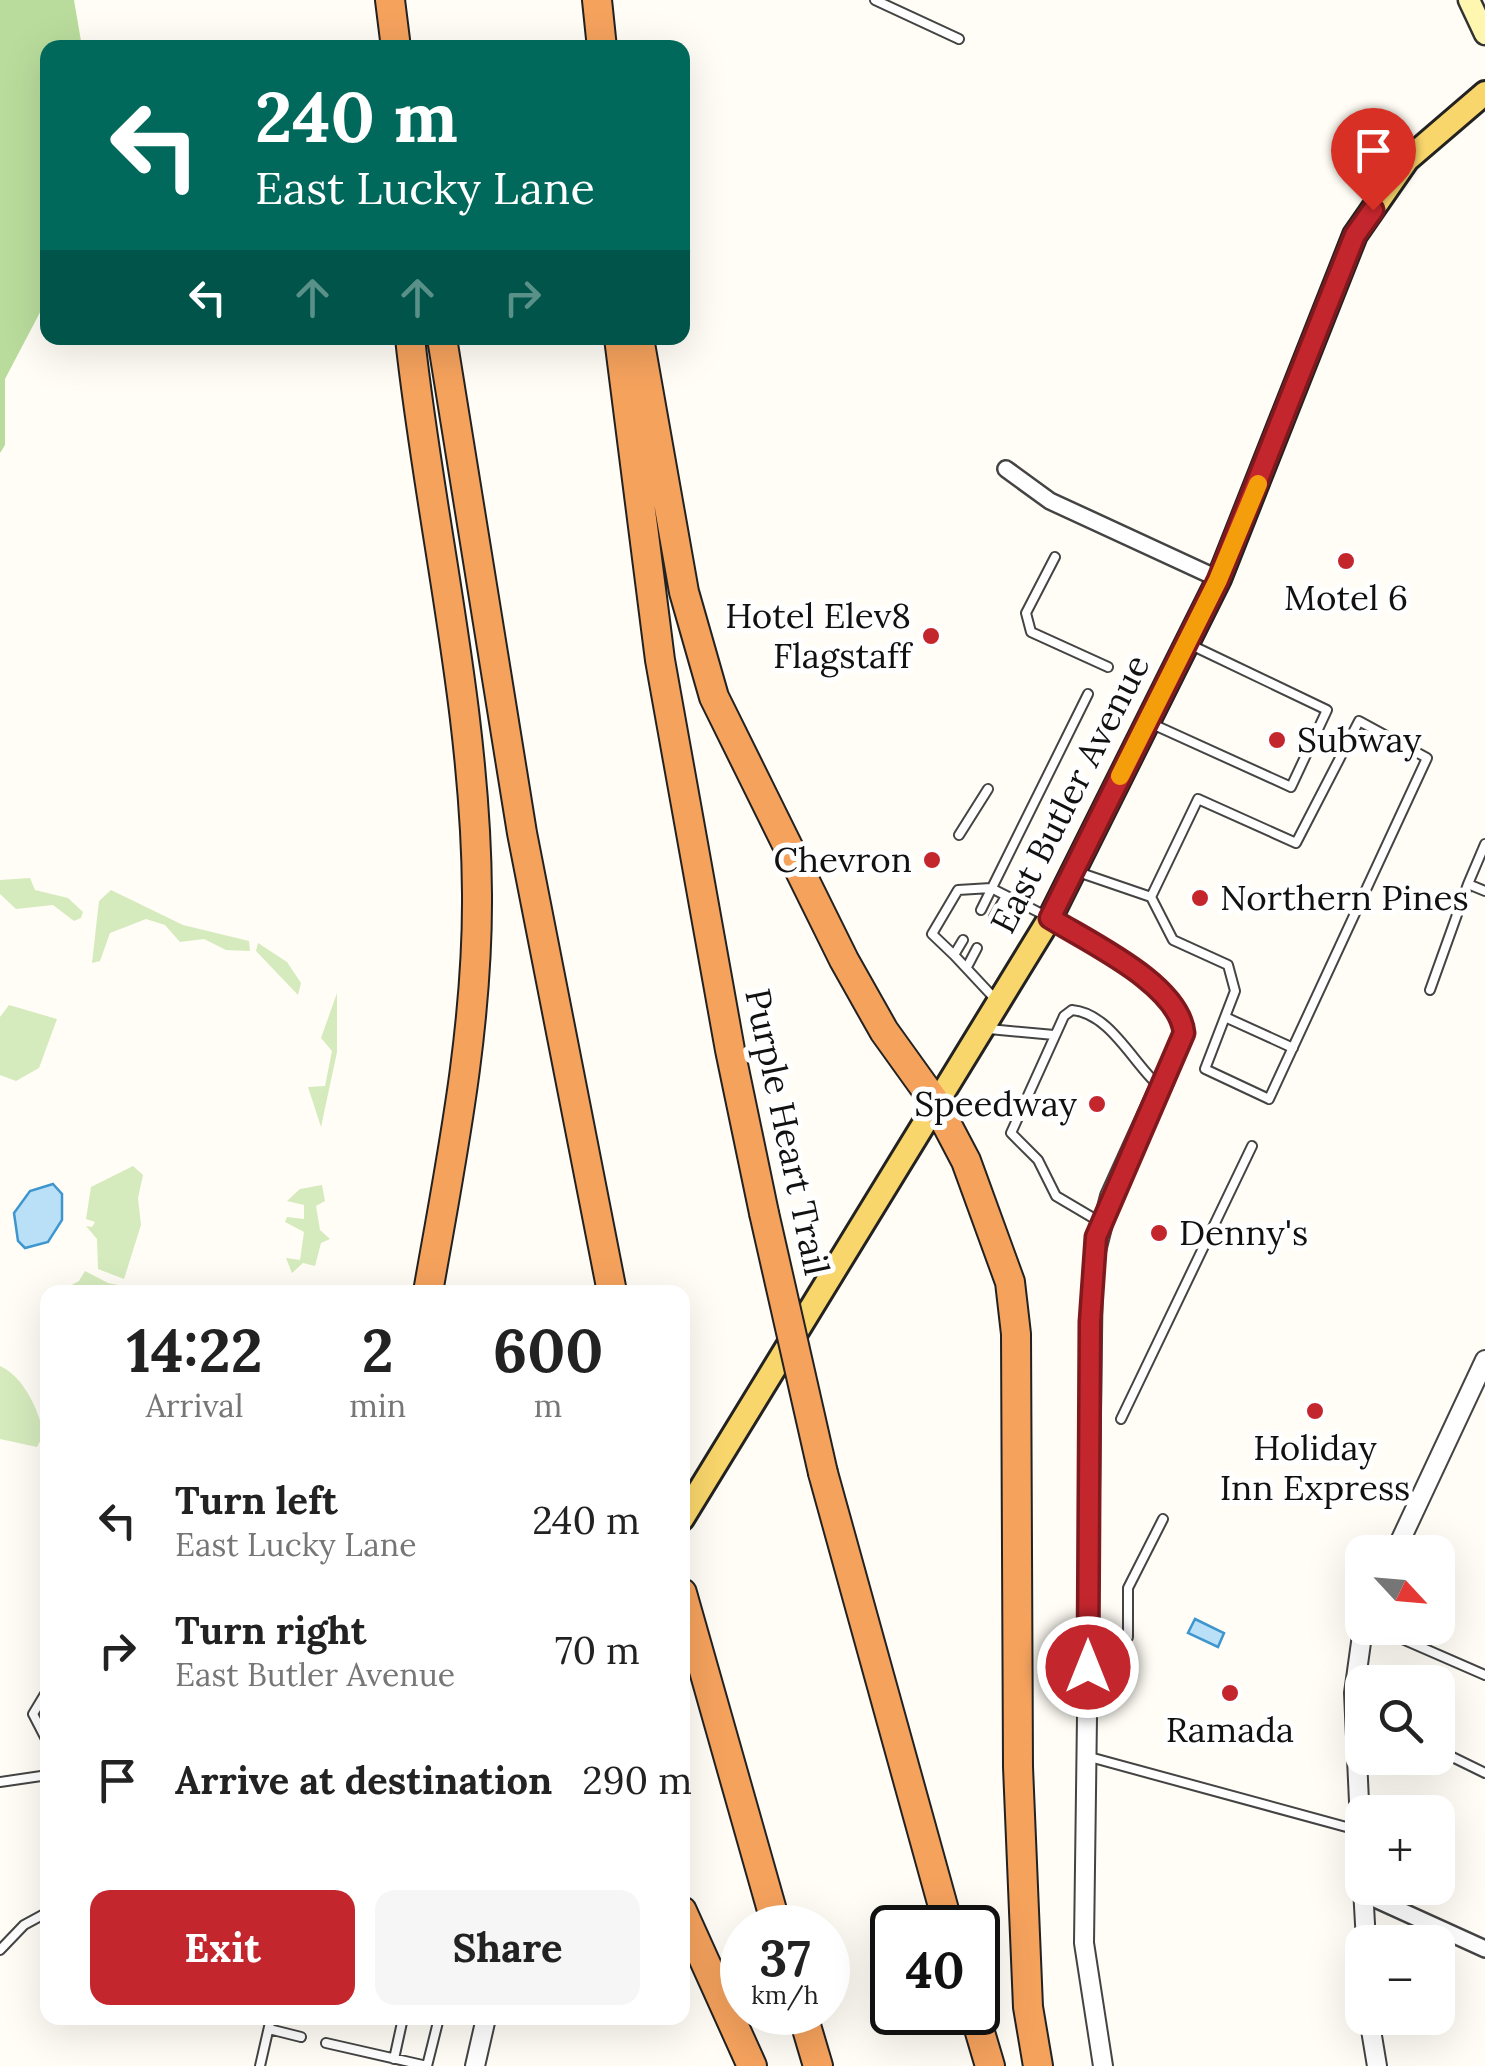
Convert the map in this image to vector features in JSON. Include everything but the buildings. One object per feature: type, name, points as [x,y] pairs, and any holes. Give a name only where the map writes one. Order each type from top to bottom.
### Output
[{"type":"highway","points":[[390,0],[394,40]]},
{"type":"highway","points":[[583,0],[586,40]]},
{"type":"highway","points":[[597,0],[601,40]]},
{"type":"highway","points":[[411,345],[464,729],[477,895],[465,1072],[429,1285]]},
{"type":"highway","points":[[443,345],[522,833],[611,1285]]},
{"type":"highway","name":"Purple Heart Trail","points":[[620,345],[660,660],[730,1050],[823,1473],[943,1905]]},
{"type":"highway","points":[[639,345],[684,592],[714,697],[844,960],[884,1031],[935,1102],[966,1161],[1010,1282],[1014,1317],[1018,1767],[1028,2006],[1038,2066]]},
{"type":"highway","points":[[690,1626],[770,1905]]},
{"type":"highway","points":[[690,1929],[752,2066]]},
{"type":"highway","points":[[809,2035],[818,2066]]},
{"type":"highway","points":[[981,2035],[990,2066]]},
{"type":"main road","points":[[1469,0],[1485,34]]},
{"type":"main road","name":"East Butler Avenue","points":[[690,1506],[1050,918],[1218,580],[1355,235],[1408,160],[1485,93]]},
{"type":"street","points":[[1006,469],[1050,501],[1218,580]]},
{"type":"street","points":[[1050,918],[1158,988],[1177,1008],[1184,1033],[1100,1222],[1090,1322],[1084,1943],[1103,2066]]},
{"type":"street","points":[[1403,1535],[1485,1360]]},
{"type":"street","points":[[1394,1905],[1485,1948]]},
{"type":"street","points":[[475,2066],[484,2025]]},
{"type":"street","points":[[1372,2035],[1378,2066]]},
{"type":"lane","points":[[876,0],[959,39]]},
{"type":"lane","points":[[1055,557],[1026,613],[1031,632],[1108,667]]},
{"type":"lane","points":[[1148,722],[1291,787],[1327,710],[1187,643]]},
{"type":"lane","points":[[980,910],[1088,694]]},
{"type":"lane","points":[[1074,870],[1151,897],[1173,940],[1228,965],[1234,991],[1205,1069],[1270,1099],[1427,758],[1358,720],[1296,843],[1198,800],[1151,897]]},
{"type":"lane","points":[[959,836],[988,788]]},
{"type":"lane","points":[[1430,990],[1485,844]]},
{"type":"lane","points":[[1468,884],[1485,891]]},
{"type":"lane","points":[[997,1002],[932,934],[958,890],[991,888],[1050,918]]},
{"type":"lane","points":[[994,918],[1006,896]]},
{"type":"lane","points":[[954,955],[963,940]]},
{"type":"lane","points":[[966,967],[977,948]]},
{"type":"lane","points":[[1100,1222],[1056,1196],[1038,1160],[1011,1133],[1064,1016],[1072,1010],[1082,1011],[1116,1036],[1161,1087]]},
{"type":"lane","points":[[1225,1017],[1293,1048]]},
{"type":"lane","points":[[981,1029],[1054,1036]]},
{"type":"lane","points":[[1121,1419],[1252,1146]]},
{"type":"lane","points":[[1088,1635],[1128,1637],[1128,1588],[1163,1519]]},
{"type":"lane","points":[[1416,1645],[1485,1675]]},
{"type":"lane","points":[[40,1702],[33,1714],[40,1728]]},
{"type":"lane","points":[[1086,1756],[1345,1827]]},
{"type":"lane","points":[[1455,1758],[1485,1773]]},
{"type":"lane","points":[[0,1782],[40,1776]]},
{"type":"lane","points":[[0,1950],[24,1925],[40,1916]]},
{"type":"lane","points":[[260,2066],[269,2025]]},
{"type":"lane","points":[[394,2059],[401,2025]]},
{"type":"lane","points":[[326,2044],[427,2066],[437,2025]]},
{"type":"lane","points":[[268,2030],[302,2038]]},
{"type":"green space","points":[[0,0],[74,0],[81,40],[40,40],[40,312],[5,379],[5,445],[0,453]]},
{"type":"green space","points":[[30,878],[35,890],[68,898],[83,912],[81,918],[74,921],[53,905],[16,909],[0,894],[0,880]]},
{"type":"green space","points":[[111,890],[183,925],[249,941],[250,951],[226,950],[204,939],[180,942],[165,925],[146,919],[110,933],[100,961],[92,963],[99,901]]},
{"type":"green space","points":[[258,943],[287,962],[301,983],[298,995],[256,951]]},
{"type":"green space","points":[[337,993],[337,1052],[321,1127],[308,1087],[325,1086],[332,1051],[321,1038]]},
{"type":"green space","points":[[9,1005],[57,1019],[39,1068],[16,1081],[0,1075],[0,1017]]},
{"type":"green space","points":[[133,1166],[143,1175],[138,1198],[141,1225],[124,1279],[98,1269],[97,1239],[86,1226],[92,1227],[95,1222],[86,1219],[91,1187]]},
{"type":"green space","points":[[322,1185],[325,1201],[316,1206],[320,1230],[330,1239],[321,1243],[315,1266],[303,1263],[292,1273],[286,1258],[300,1260],[304,1232],[285,1222],[287,1217],[304,1219],[304,1205],[287,1201],[300,1189]]},
{"type":"green space","points":[[85,1271],[118,1285],[72,1285]]},
{"type":"green space","points":[[0,1366],[16,1378],[34,1404],[40,1422],[40,1441],[37,1447],[0,1439]]},
{"type":"water","points":[[53,1184],[62,1194],[62,1220],[48,1242],[25,1248],[18,1241],[14,1213],[30,1191]]},
{"type":"water","points":[[1195,1619],[1224,1633],[1218,1647],[1188,1633]]},
{"type":"slow traffic","points":[[1120,776],[1218,580],[1258,484]]},
{"type":"place","name":"Motel 6","points":[[1346,561]]},
{"type":"place","name":"Hotel Elev8 Flagstaff","points":[[931,636]]},
{"type":"place","name":"Subway","points":[[1277,740]]},
{"type":"place","name":"Chevron","points":[[932,860]]},
{"type":"place","name":"Northern Pines","points":[[1200,898]]},
{"type":"place","name":"Speedway","points":[[1097,1104]]},
{"type":"place","name":"Denny's","points":[[1159,1233]]},
{"type":"place","name":"Holiday Inn Express","points":[[1315,1411]]},
{"type":"place","name":"Ramada","points":[[1230,1693]]},
{"type":"route","points":[[1088,1667],[1090,1322],[1096,1237],[1110,1196],[1184,1033],[1183,1020],[1168,996],[1050,918],[1218,580],[1355,235],[1373,210]]}]
